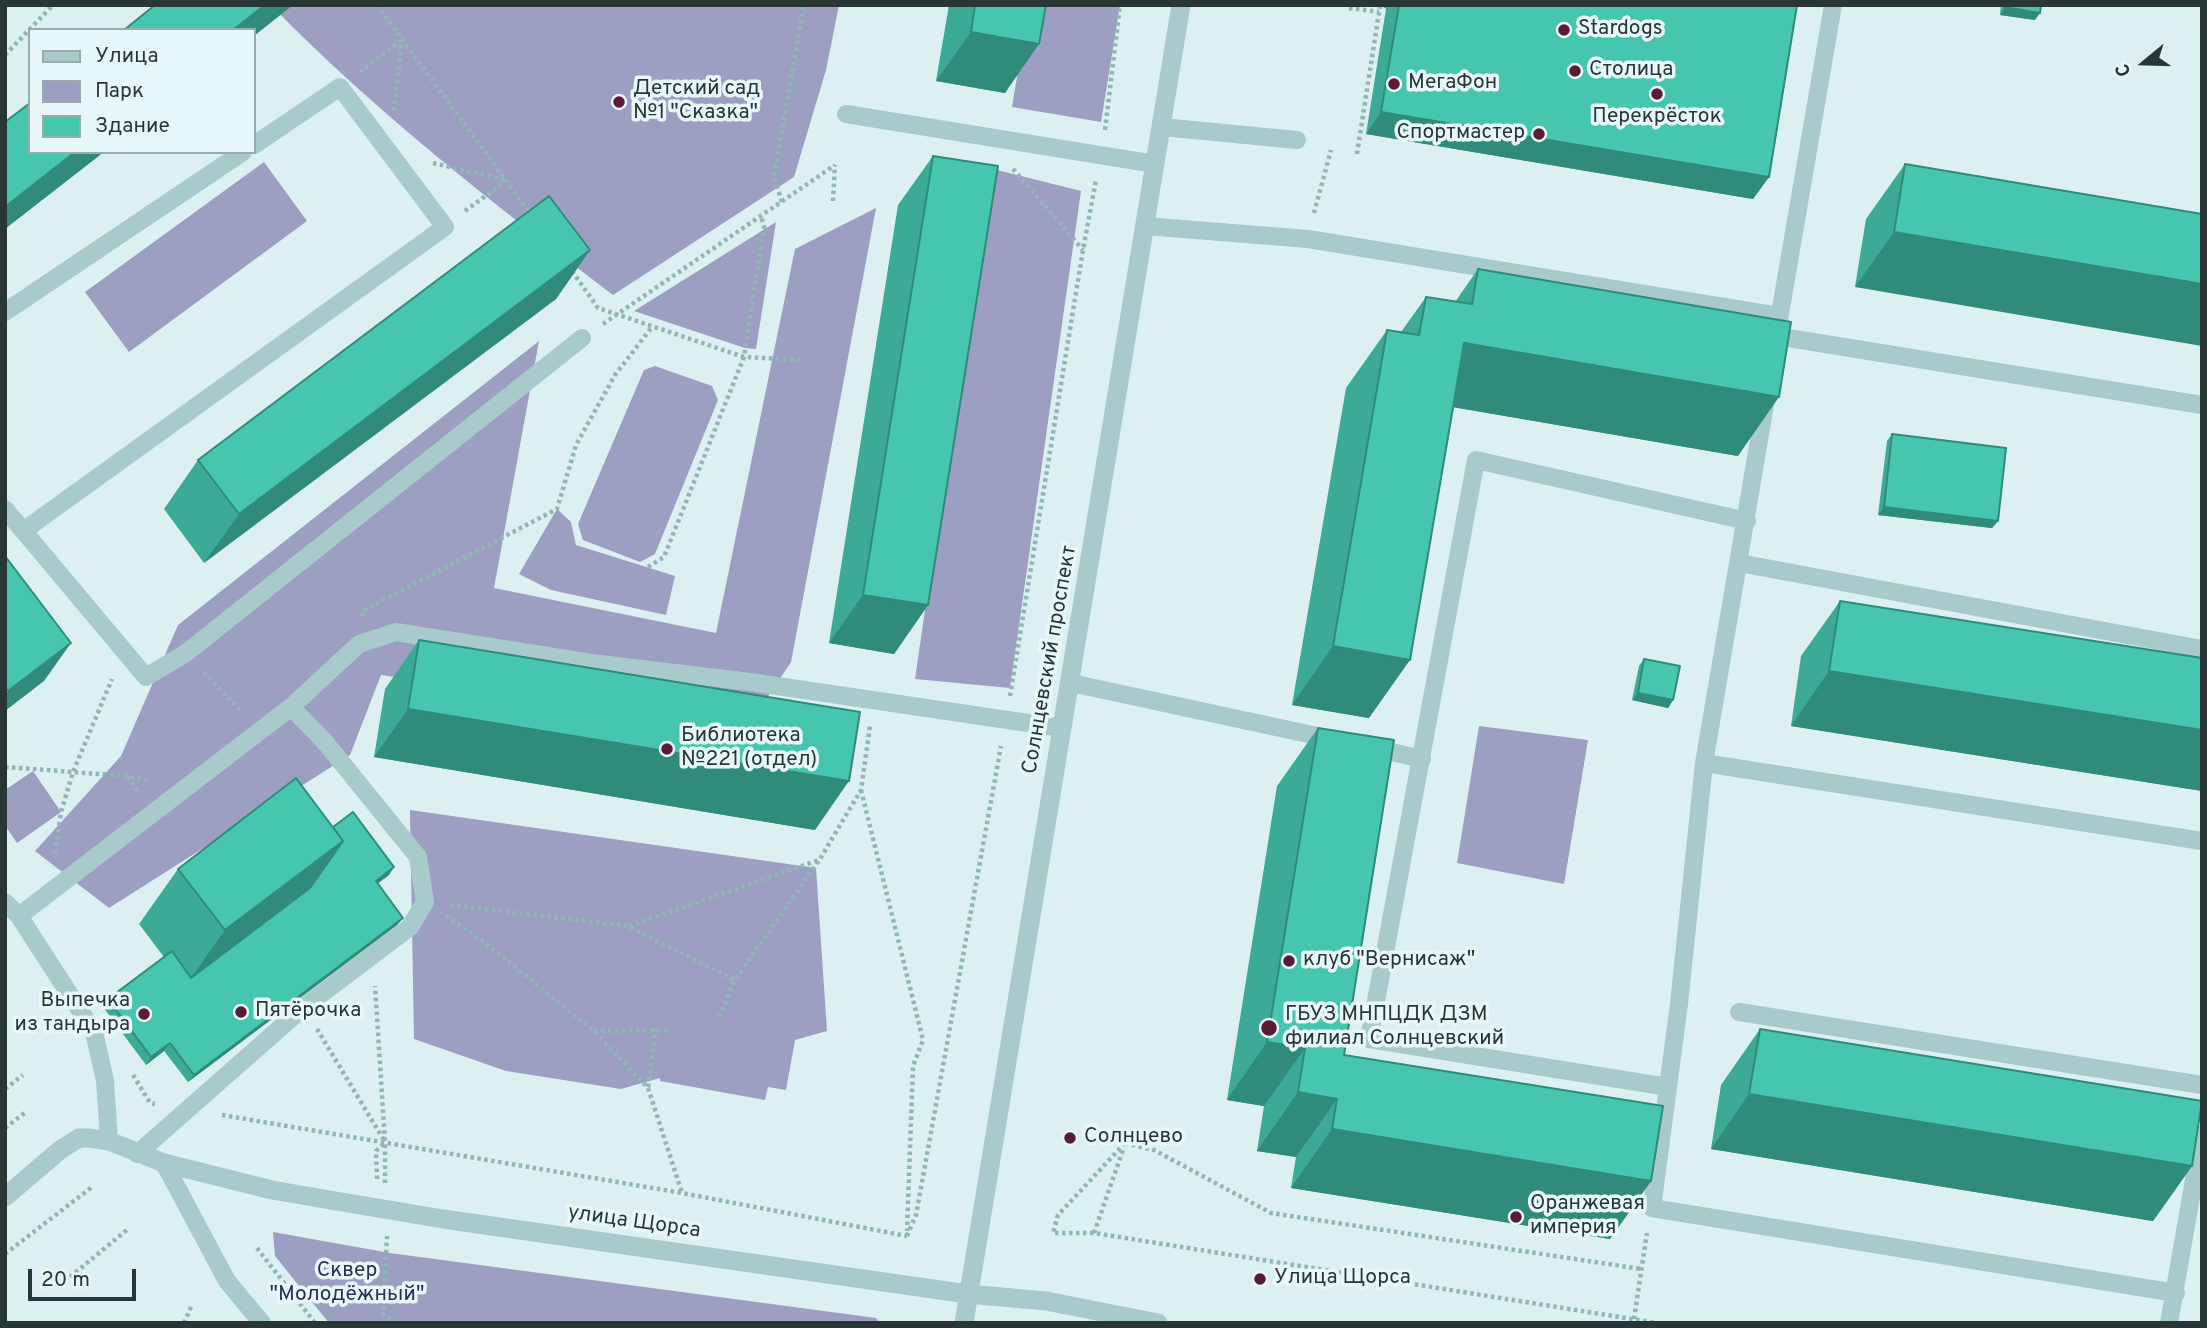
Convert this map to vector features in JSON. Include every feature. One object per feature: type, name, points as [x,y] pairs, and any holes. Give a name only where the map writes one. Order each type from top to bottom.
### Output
[{"type":"street","name":"Солнцевский проспект","points":[[964,1323],[1181,5]]},
{"type":"street","points":[[5,1197],[71,1142],[89,1138],[109,1141]]},
{"type":"street","name":"улица Щорса","points":[[109,1141],[164,1163],[272,1190],[420,1215],[968,1294],[1046,1301],[1158,1323]]},
{"type":"lane","points":[[1833,5],[1704,763],[1652,1208],[2176,1293]]},
{"type":"lane","points":[[23,531],[445,227],[340,87],[256,144]]},
{"type":"lane","points":[[846,114],[1155,164]]},
{"type":"lane","points":[[1162,127],[1297,140]]},
{"type":"lane","points":[[5,313],[240,154]]},
{"type":"lane","points":[[1145,226],[1308,239],[1779,316]]},
{"type":"lane","points":[[1776,336],[2202,405]]},
{"type":"lane","points":[[5,509],[146,677],[186,653],[582,338]]},
{"type":"lane","points":[[1668,1087],[1369,1039],[1476,460],[1747,521]]},
{"type":"lane","points":[[1739,563],[2202,649]]},
{"type":"lane","points":[[19,916],[291,707],[359,644],[396,632],[592,663],[750,682],[1062,728]]},
{"type":"lane","points":[[1071,683],[1422,759]]},
{"type":"lane","points":[[137,1153],[304,1007],[410,927],[425,902],[418,857],[325,742],[291,707]]},
{"type":"lane","points":[[1704,763],[2202,841]]},
{"type":"lane","points":[[5,902],[19,916],[93,1032],[105,1081],[109,1141]]},
{"type":"lane","points":[[1740,1012],[2202,1085]]},
{"type":"lane","points":[[2169,1323],[2202,1134]]},
{"type":"lane","points":[[164,1163],[227,1281],[262,1323]]},
{"type":"path","points":[[31,28],[53,5]]},
{"type":"path","points":[[377,5],[537,223]]},
{"type":"path","points":[[782,202],[774,177],[804,5]]},
{"type":"path","points":[[907,1236],[916,1215],[1006,721],[1101,154],[1120,5]]},
{"type":"path","points":[[1349,8],[1379,9],[1357,154]]},
{"type":"path","points":[[5,55],[28,31]]},
{"type":"path","points":[[340,87],[401,41]]},
{"type":"path","points":[[401,41],[389,152],[507,180]]},
{"type":"path","points":[[996,138],[1008,163],[1083,250]]},
{"type":"path","points":[[1308,239],[1331,150]]},
{"type":"path","points":[[617,314],[835,165],[833,201]]},
{"type":"path","points":[[445,227],[507,180]]},
{"type":"path","points":[[648,567],[664,557],[744,357],[764,227],[761,216]]},
{"type":"path","points":[[568,265],[598,308],[744,357],[803,360]]},
{"type":"path","points":[[359,644],[362,611],[557,509],[576,445],[615,376],[652,327]]},
{"type":"path","points":[[50,892],[61,812],[73,772],[124,651]]},
{"type":"path","points":[[186,653],[235,705]]},
{"type":"path","points":[[873,701],[861,790],[923,1040],[913,1066],[907,1236]]},
{"type":"path","points":[[5,766],[127,776],[187,787]]},
{"type":"path","points":[[127,776],[142,796]]},
{"type":"path","points":[[719,1017],[735,980],[820,859],[861,790]]},
{"type":"path","points":[[628,926],[820,859]]},
{"type":"path","points":[[425,902],[628,926],[735,980]]},
{"type":"path","points":[[425,902],[484,942],[594,1031],[648,1088],[682,1193]]},
{"type":"path","points":[[373,954],[385,1142],[384,1185],[377,1178],[376,1151],[385,1142]]},
{"type":"path","points":[[304,1007],[385,1142]]},
{"type":"path","points":[[648,1088],[656,1029]]},
{"type":"path","points":[[594,1031],[669,1030]]},
{"type":"path","points":[[5,1089],[23,1075]]},
{"type":"path","points":[[5,1128],[26,1112]]},
{"type":"path","points":[[267,1123],[682,1193],[907,1236]]},
{"type":"path","points":[[1125,1143],[1154,1150],[1271,1213],[1641,1269]]},
{"type":"path","points":[[1094,1233],[1125,1143]]},
{"type":"path","points":[[1125,1143],[1058,1215],[1053,1233],[1094,1233],[1657,1323]]},
{"type":"path","points":[[5,1254],[92,1187]]},
{"type":"path","points":[[1634,1319],[1652,1208]]},
{"type":"path","points":[[70,1277],[128,1229]]},
{"type":"path","points":[[383,1323],[387,1236]]},
{"type":"path","points":[[257,1248],[315,1323]]},
{"type":"path","points":[[184,1323],[191,1307]]},
{"type":"path","points":[[382,1314],[397,1323]]},
{"type":"green space","name":"Детский сад №1 \"Сказка\"","points":[[271,5],[839,5],[826,70],[794,177],[613,295],[394,120]]},
{"type":"green space","points":[[1029,5],[1120,5],[1101,122],[1012,107]]},
{"type":"green space","points":[[264,162],[307,221],[129,352],[85,292]]},
{"type":"green space","points":[[989,168],[1081,191],[1010,688],[915,679]]},
{"type":"green space","points":[[876,208],[791,662],[747,728],[381,675],[350,755],[109,908],[35,851],[121,756],[178,625],[539,341],[494,588],[716,633],[795,249]]},
{"type":"green space","points":[[776,222],[756,349],[745,348],[634,311]]},
{"type":"green space","points":[[655,366],[712,386],[718,400],[655,554],[640,562],[583,540],[578,524],[644,370]]},
{"type":"green space","points":[[557,509],[571,522],[576,545],[675,576],[666,615],[551,590],[519,574]]},
{"type":"green space","points":[[1479,726],[1588,740],[1564,884],[1457,863]]},
{"type":"green space","points":[[33,771],[61,812],[17,843],[5,825],[5,790]]},
{"type":"green space","points":[[410,810],[816,868],[827,1031],[795,1040],[786,1090],[768,1087],[765,1100],[660,1081],[660,1078],[621,1089],[506,1071],[414,1039]]},
{"type":"green space","name":"Сквер \"Молодёжный\"","points":[[273,1232],[390,1253],[876,1318],[880,1323],[329,1323],[275,1256]]},
{"type":"building","points":[[155,5],[265,5],[236,28],[126,28]]},
{"type":"building","points":[[975,5],[1046,5],[1039,44],[971,32]]},
{"type":"building","name":"Столица","points":[[1399,5],[1797,5],[1769,177],[1381,112]]},
{"type":"building","points":[[2005,5],[2041,5],[2040,13]]},
{"type":"building","points":[[28,105],[28,154],[72,154],[5,207],[5,122]]},
{"type":"building","points":[[933,156],[998,166],[928,605],[863,595]]},
{"type":"building","points":[[1905,164],[2202,214],[2202,284],[1894,232]]},
{"type":"building","points":[[549,196],[590,250],[239,514],[198,460]]},
{"type":"building","points":[[1478,269],[1791,322],[1779,397],[1464,343],[1410,660],[1333,646],[1387,330],[1419,335],[1426,297],[1472,304]]},
{"type":"building","points":[[1892,434],[2006,448],[1998,521],[1884,507]]},
{"type":"building","points":[[5,556],[71,643],[8,691],[5,687]]},
{"type":"building","points":[[1840,601],[2202,658],[2202,730],[1829,671]]},
{"type":"building","points":[[419,640],[860,712],[849,781],[408,709]]},
{"type":"building","points":[[1644,659],[1680,666],[1673,700],[1638,693]]},
{"type":"building","points":[[1318,728],[1394,740],[1344,1055],[1663,1106],[1651,1181],[1332,1129],[1337,1099],[1298,1092],[1305,1048],[1267,1042]]},
{"type":"building","points":[[296,778],[343,841],[225,930],[178,869]]},
{"type":"building","points":[[353,812],[394,867],[376,881],[403,918],[194,1075],[170,1043],[151,1057],[108,999],[172,951],[191,978],[310,888],[343,841],[333,827]]},
{"type":"building","points":[[1760,1029],[2202,1101],[2192,1166],[1749,1094]]},
{"type":"place","name":"Stardogs","points":[[1564,30]]},
{"type":"place","name":"Столица","points":[[1575,71]]},
{"type":"place","name":"МегаФон","points":[[1394,84]]},
{"type":"place","name":"Перекрёсток","points":[[1657,94]]},
{"type":"place","name":"Детский сад №1 \"Сказка\"","points":[[619,102]]},
{"type":"place","name":"Спортмастер","points":[[1539,134]]},
{"type":"place","name":"Библиотека №221 (отдел)","points":[[667,749]]},
{"type":"place","name":"клуб \"Вернисаж\"","points":[[1289,961]]},
{"type":"place","name":"Пятёрочка","points":[[241,1012]]},
{"type":"place","name":"Выпечка из тандыра","points":[[144,1014]]},
{"type":"place","name":"ГБУЗ МНПЦДК ДЗМ филиал Солнцевский","points":[[1269,1028]]},
{"type":"place","name":"Солнцево","points":[[1070,1138]]},
{"type":"place","name":"Оранжевая империя","points":[[1516,1217]]},
{"type":"place","name":"Улица Щорса","points":[[1260,1279]]}]
